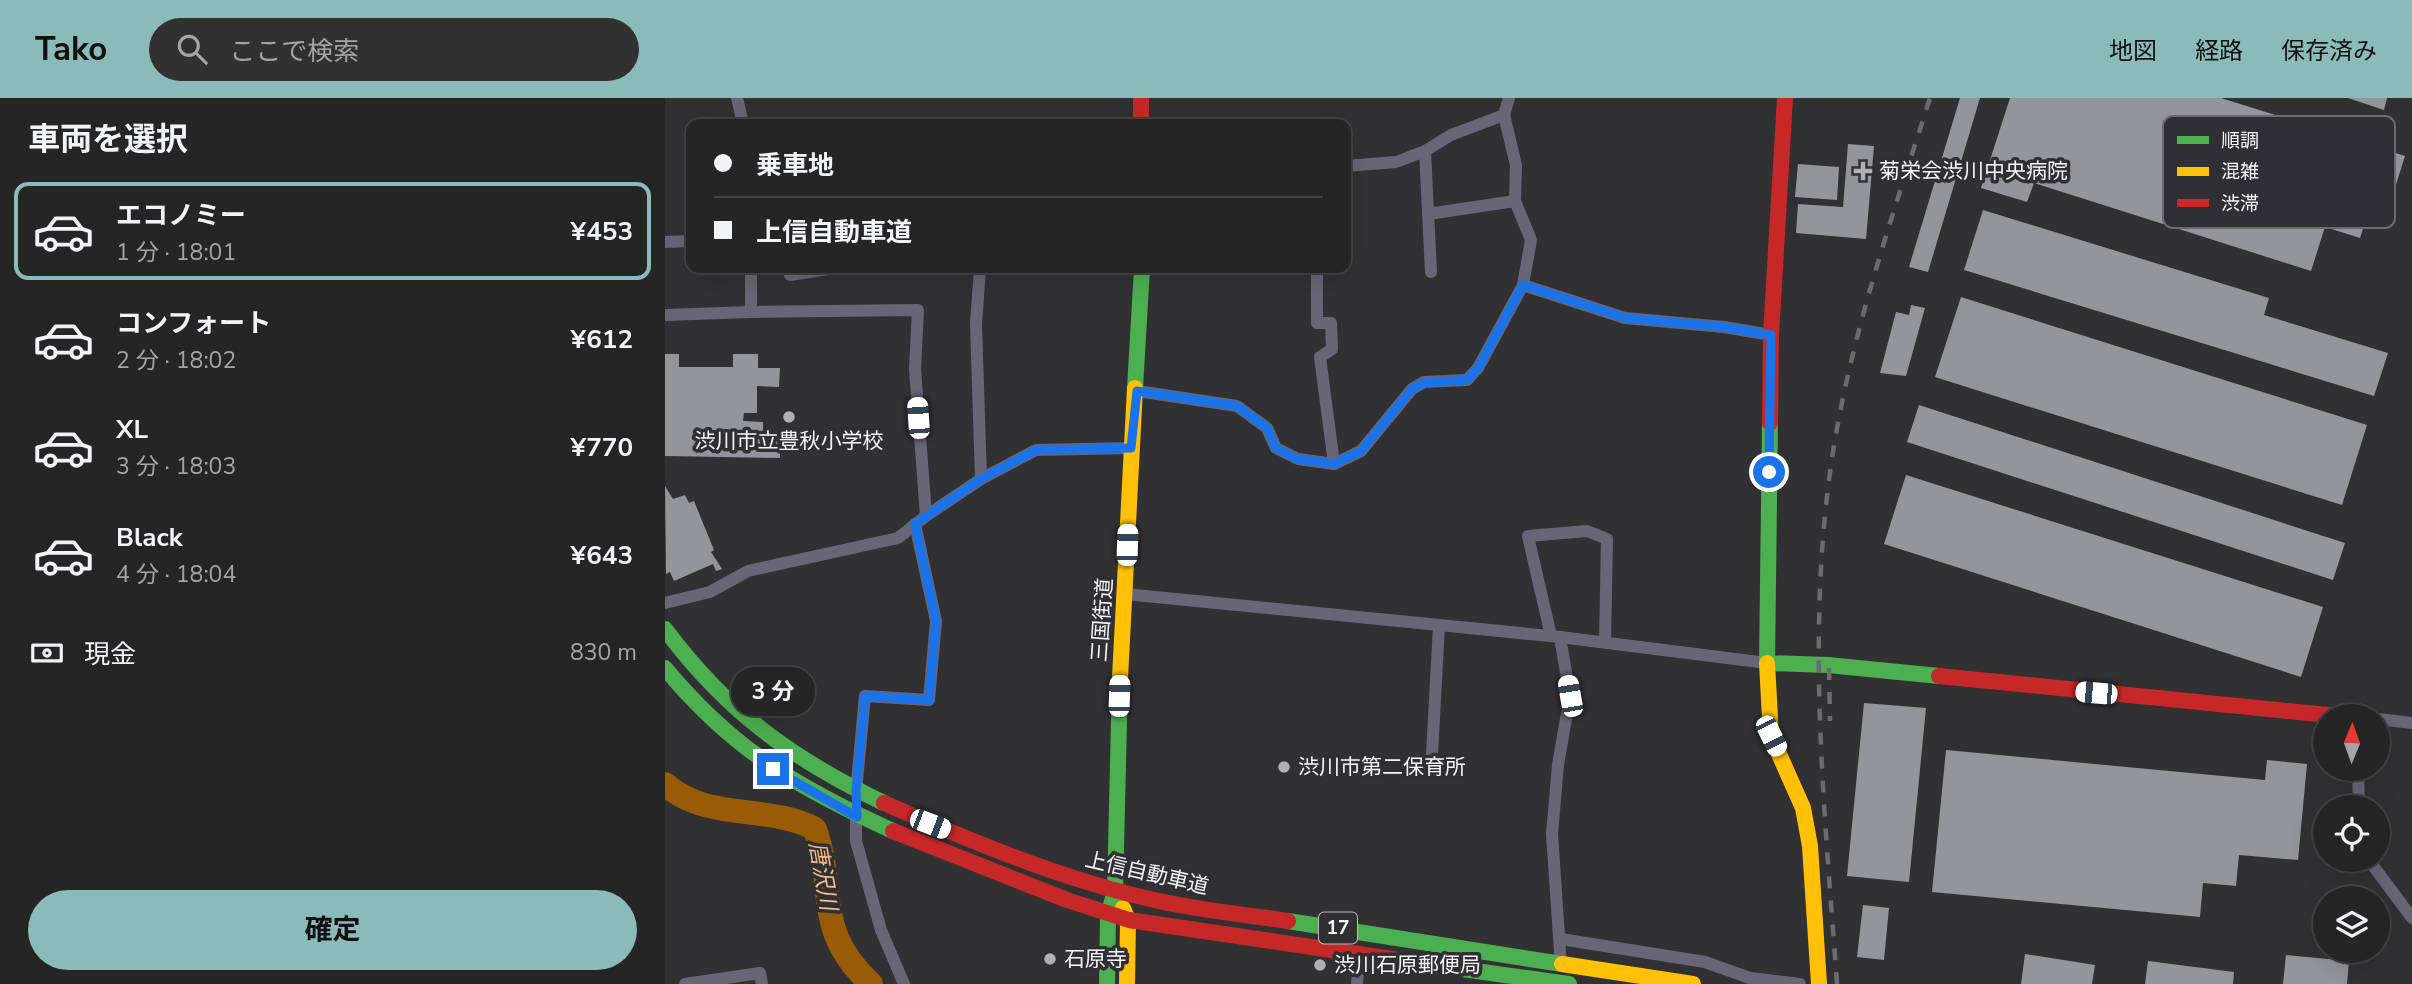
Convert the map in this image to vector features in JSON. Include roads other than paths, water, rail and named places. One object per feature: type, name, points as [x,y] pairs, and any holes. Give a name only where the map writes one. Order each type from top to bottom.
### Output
[{"type":"main road","points":[[1141,98],[1141,119]]},
{"type":"main road","points":[[1785,98],[1771,335],[1767,663],[1771,736],[1803,808],[1809,846],[1819,984]]},
{"type":"main road","name":"三国街道","points":[[1115,891],[1120,671],[1142,273]]},
{"type":"main road","name":"上信自動車道","points":[[665,629],[684,657],[750,723],[811,766],[886,807],[1115,891],[1153,900],[1562,961],[1693,984]]},
{"type":"main road","points":[[1767,663],[1829,665],[2313,713]]},
{"type":"main road","points":[[665,668],[737,743],[811,794],[857,817],[1108,915],[1128,920]]},
{"type":"main road","points":[[1107,984],[1108,915],[1115,891]]},
{"type":"main road","points":[[1115,891],[1128,920],[1127,984]]},
{"type":"main road","name":"17","points":[[1128,920],[1563,984]]},
{"type":"street","points":[[737,98],[742,119]]},
{"type":"street","points":[[1137,391],[1237,406],[1267,428],[1276,448],[1297,459],[1334,464],[1361,451],[1412,389],[1424,383],[1467,380],[1478,368],[1523,285],[1531,240],[1515,201],[1516,165],[1504,115],[1509,98]]},
{"type":"street","points":[[1351,166],[1396,162],[1425,151],[1451,135],[1504,115]]},
{"type":"street","points":[[1425,151],[1431,272]]},
{"type":"street","points":[[1429,214],[1515,201]]},
{"type":"street","points":[[665,242],[686,241]]},
{"type":"street","points":[[751,273],[751,312]]},
{"type":"street","points":[[790,275],[803,273]]},
{"type":"street","points":[[980,273],[976,324],[981,479]]},
{"type":"street","points":[[1317,273],[1317,323],[1331,323],[1332,349],[1320,357],[1334,464]]},
{"type":"street","points":[[1523,285],[1625,318],[1724,327],[1771,335]]},
{"type":"street","points":[[665,315],[918,310],[915,369],[926,516]]},
{"type":"street","points":[[665,603],[710,592],[748,571],[898,538],[981,479],[1036,450],[1131,448]]},
{"type":"street","points":[[904,984],[881,930],[856,841],[856,791],[865,696],[929,700],[936,621],[915,524]]},
{"type":"street","points":[[1563,984],[1552,834],[1558,765],[1570,696],[1528,536],[1587,531],[1607,539],[1605,642]]},
{"type":"street","points":[[1125,594],[1555,636],[1767,663]]},
{"type":"street","points":[[1432,754],[1439,626]]},
{"type":"street","points":[[2391,721],[2412,723]]},
{"type":"street","points":[[2378,872],[2412,918]]},
{"type":"street","points":[[1561,939],[1705,962],[1750,978],[1800,984]]},
{"type":"street","points":[[1357,984],[1359,954]]},
{"type":"street","points":[[685,984],[760,973],[762,984]]},
{"type":"waterway","name":"唐沢川","points":[[665,784],[700,804],[797,821],[815,829],[834,928],[841,946],[871,984]]},
{"type":"railway","points":[[1837,984],[1820,709],[1819,640],[1826,502],[1836,434],[1854,349],[1877,264],[1930,98]]},
{"type":"railway","points":[[1829,668],[1830,721]]},
{"type":"place","name":"菊栄会渋川中央病院","points":[[1863,171]]},
{"type":"place","name":"渋川市立豊秋小学校","points":[[789,417]]},
{"type":"place","name":"渋川市第二保育所","points":[[1284,767]]},
{"type":"place","name":"石原寺","points":[[1050,959]]},
{"type":"place","name":"渋川石原郵便局","points":[[1320,965]]}]
